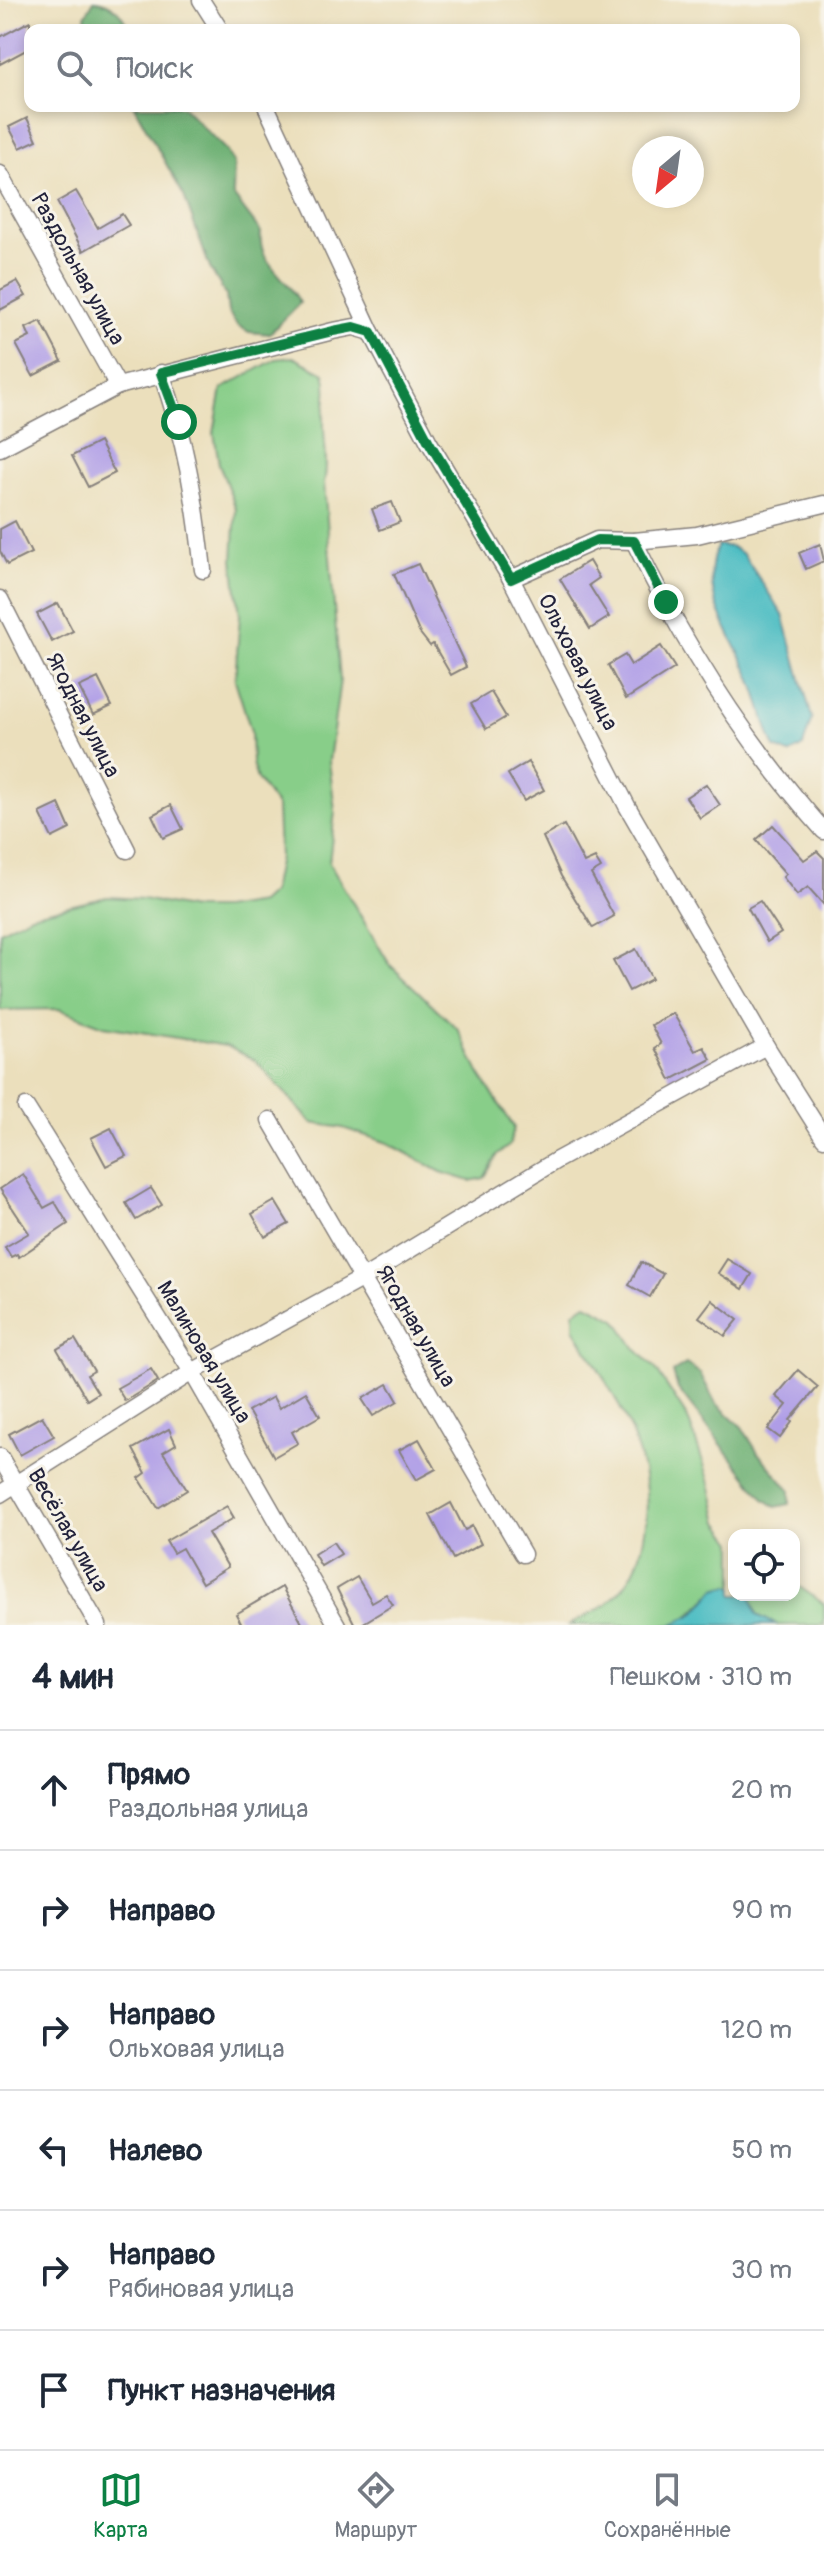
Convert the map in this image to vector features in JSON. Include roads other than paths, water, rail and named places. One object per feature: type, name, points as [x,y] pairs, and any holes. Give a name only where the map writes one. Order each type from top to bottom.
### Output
[{"type":"street","points":[[201,0],[216,24]]},
{"type":"street","name":"Ольховая улица","points":[[269,112],[371,332],[429,442],[511,579],[627,806],[766,1046],[824,1138]]},
{"type":"street","name":"Раздольная улица","points":[[0,174],[118,386]]},
{"type":"street","points":[[0,448],[118,386],[333,331],[354,327],[371,332]]},
{"type":"street","points":[[161,373],[179,422],[191,470],[203,570]]},
{"type":"street","points":[[511,579],[597,540],[634,541],[697,535],[824,504]]},
{"type":"street","points":[[634,541],[722,697],[775,776],[824,831]]},
{"type":"street","name":"Ягодная улица","points":[[0,599],[127,850]]},
{"type":"street","points":[[0,1494],[192,1372],[363,1278],[557,1160],[766,1046]]},
{"type":"street","name":"Малиновая улица","points":[[26,1107],[192,1372],[337,1625]]},
{"type":"street","name":"Ягодная улица","points":[[270,1120],[523,1554]]},
{"type":"street","name":"Весёлая улица","points":[[0,1457],[98,1625]]},
{"type":"water","points":[[718,545],[732,547],[743,554],[783,615],[812,718],[803,746],[789,754],[775,748],[751,678],[714,596],[712,562]]},
{"type":"water","points":[[728,1586],[728,1601],[753,1601],[757,1615],[777,1625],[671,1625],[694,1614],[715,1589]]}]
